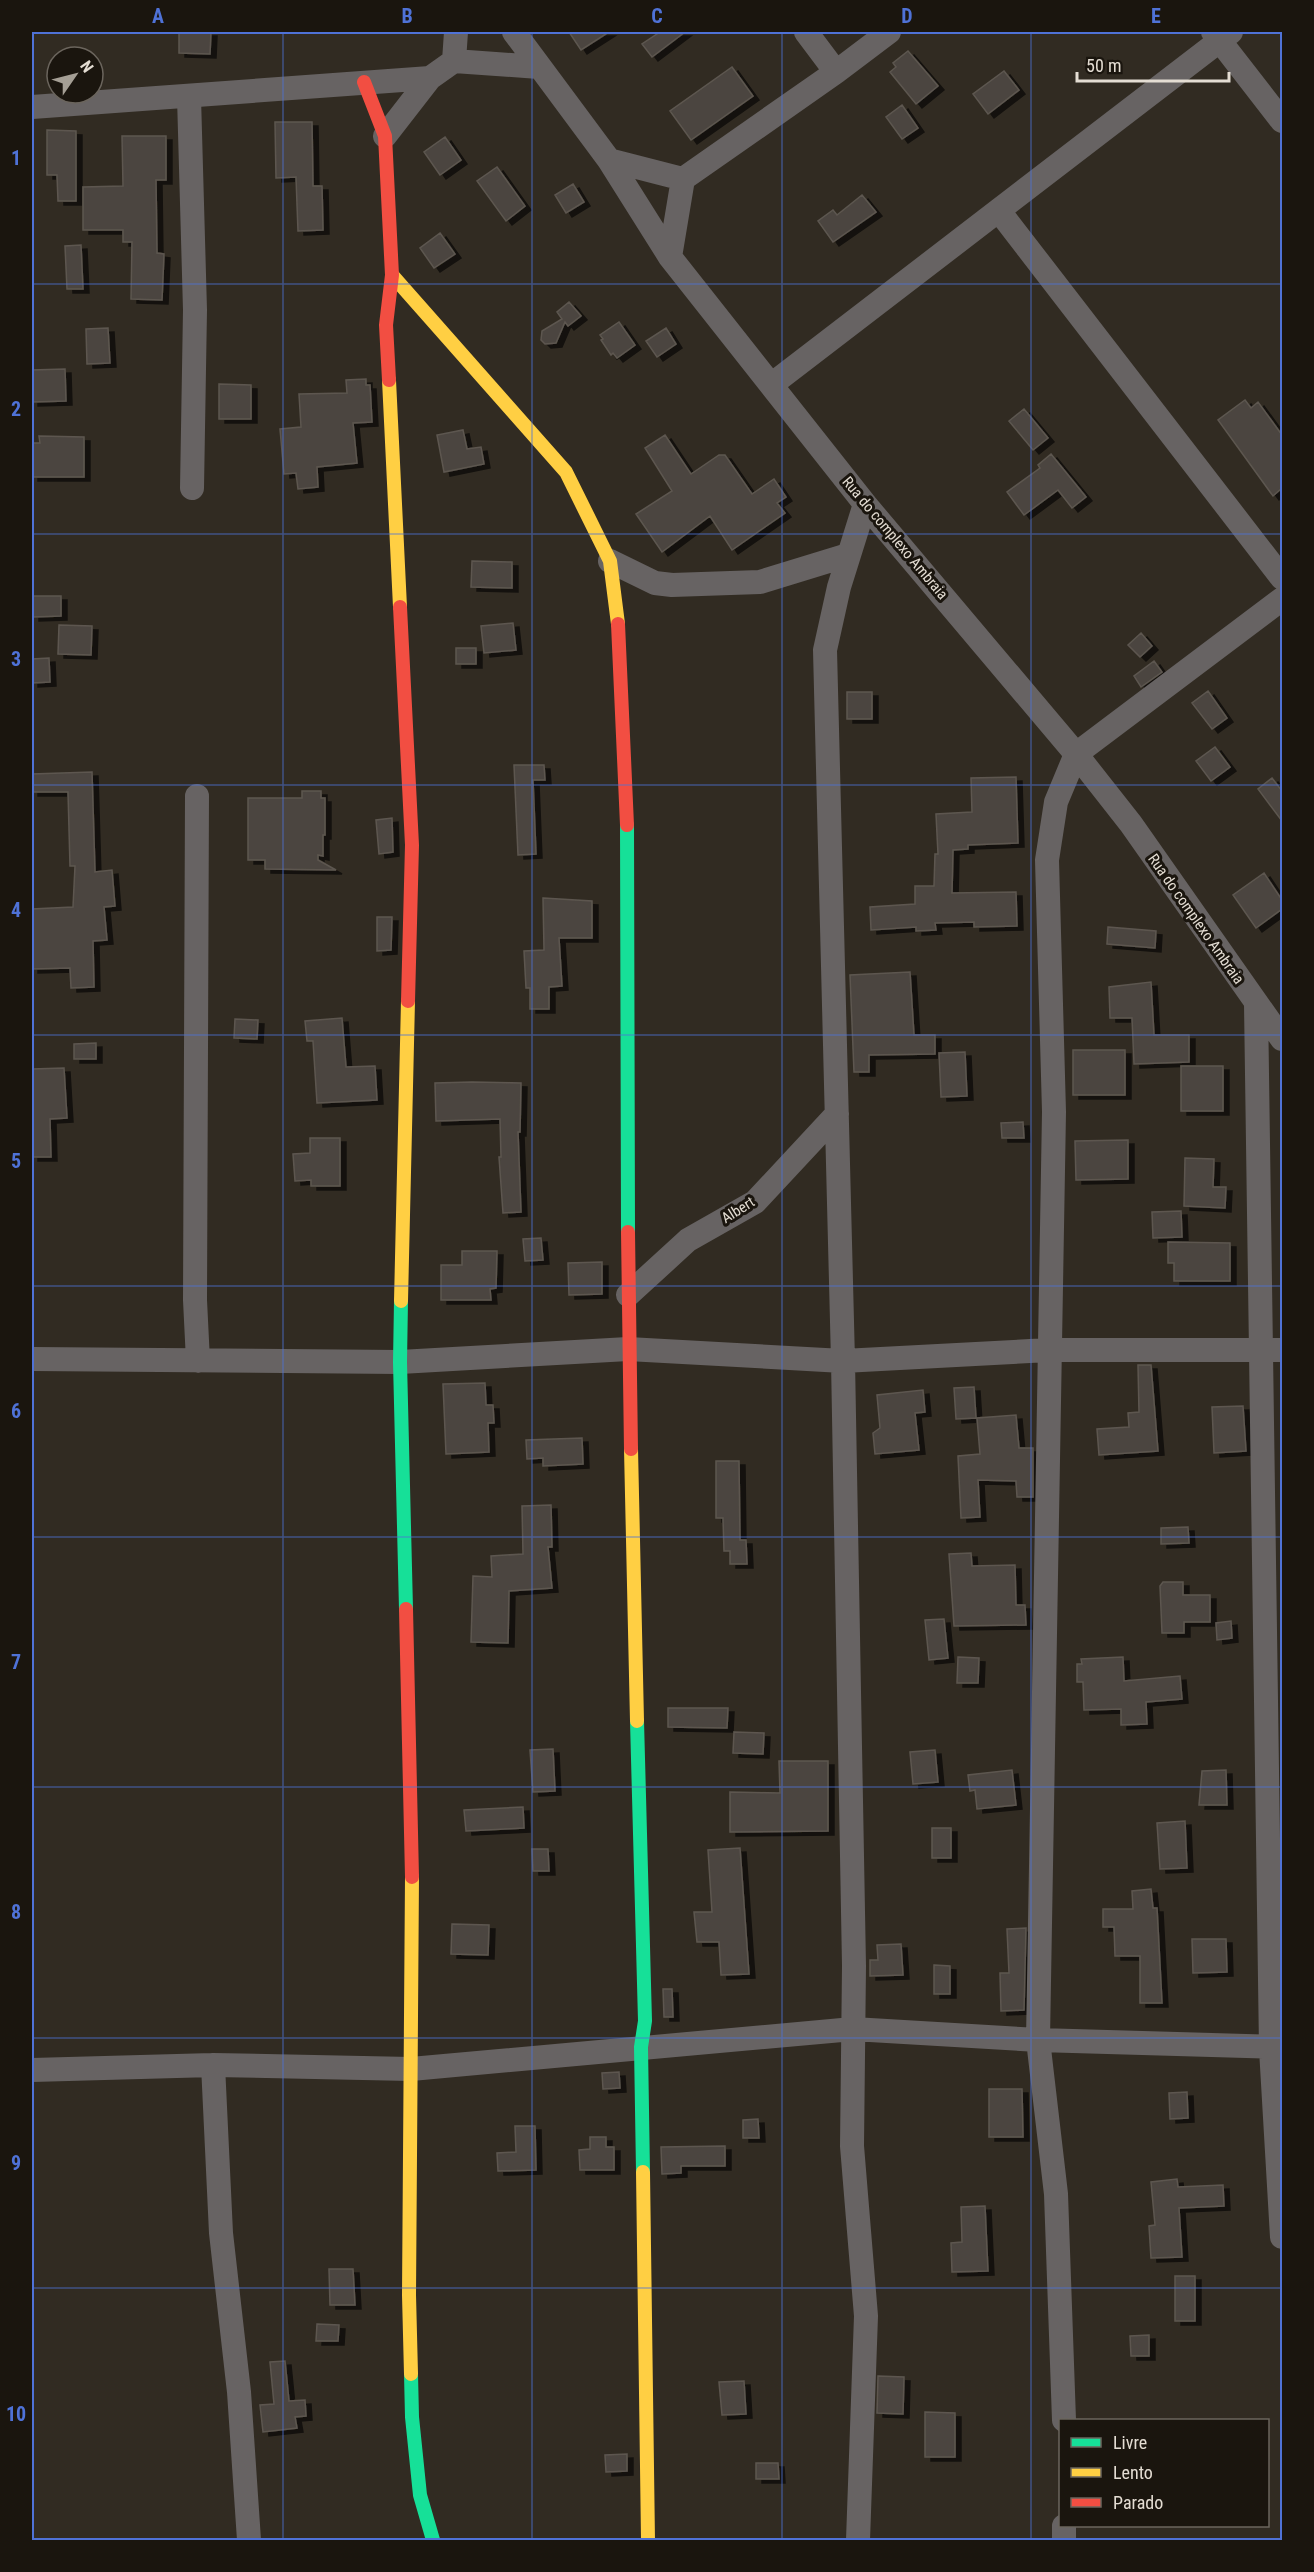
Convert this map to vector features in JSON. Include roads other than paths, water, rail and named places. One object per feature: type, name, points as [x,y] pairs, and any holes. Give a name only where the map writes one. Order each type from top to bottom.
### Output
[{"type":"street","points":[[454,61],[456,32]]},
{"type":"street","name":"Rua do complexo Ambraia","points":[[514,32],[609,160],[670,257],[865,504],[1076,754],[1131,824],[1282,1039]]},
{"type":"street","points":[[806,32],[836,72]]},
{"type":"street","points":[[670,257],[682,179],[890,32]]},
{"type":"street","points":[[771,385],[999,211],[1222,34],[1282,121]]},
{"type":"street","points":[[385,136],[430,78],[454,61],[539,67]]},
{"type":"street","points":[[32,107],[430,78]]},
{"type":"street","points":[[364,82],[385,136],[392,275],[386,325],[412,845],[400,1362],[411,1828],[409,2295],[412,2417],[420,2494],[433,2541]]},
{"type":"street","points":[[189,97],[195,310],[192,488]]},
{"type":"street","points":[[609,160],[682,179]]},
{"type":"street","points":[[999,211],[1282,579]]},
{"type":"street","points":[[392,275],[566,472],[610,561],[619,635],[628,853],[628,1349],[645,2021],[641,2047],[648,2541]]},
{"type":"street","points":[[858,2541],[866,2316],[852,2146],[853,2029],[843,1360],[825,650],[848,555],[865,504]]},
{"type":"street","points":[[610,561],[655,583],[672,585],[760,582],[848,555]]},
{"type":"street","points":[[1064,2419],[1056,2194],[1038,2040],[1054,1112],[1047,860],[1056,802],[1076,754],[1282,599]]},
{"type":"street","points":[[197,796],[195,1300],[198,1361]]},
{"type":"street","points":[[1256,1004],[1272,1350],[1276,2048],[1282,2237]]},
{"type":"street","name":"Albert","points":[[628,1295],[688,1240],[755,1202],[837,1114]]},
{"type":"street","points":[[32,1359],[400,1362],[628,1349],[843,1360],[1049,1350],[1272,1350]]},
{"type":"street","points":[[32,2070],[213,2066],[411,2069],[853,2029],[1038,2040],[1276,2048]]},
{"type":"street","points":[[213,2066],[221,2233],[239,2392],[249,2541]]}]
